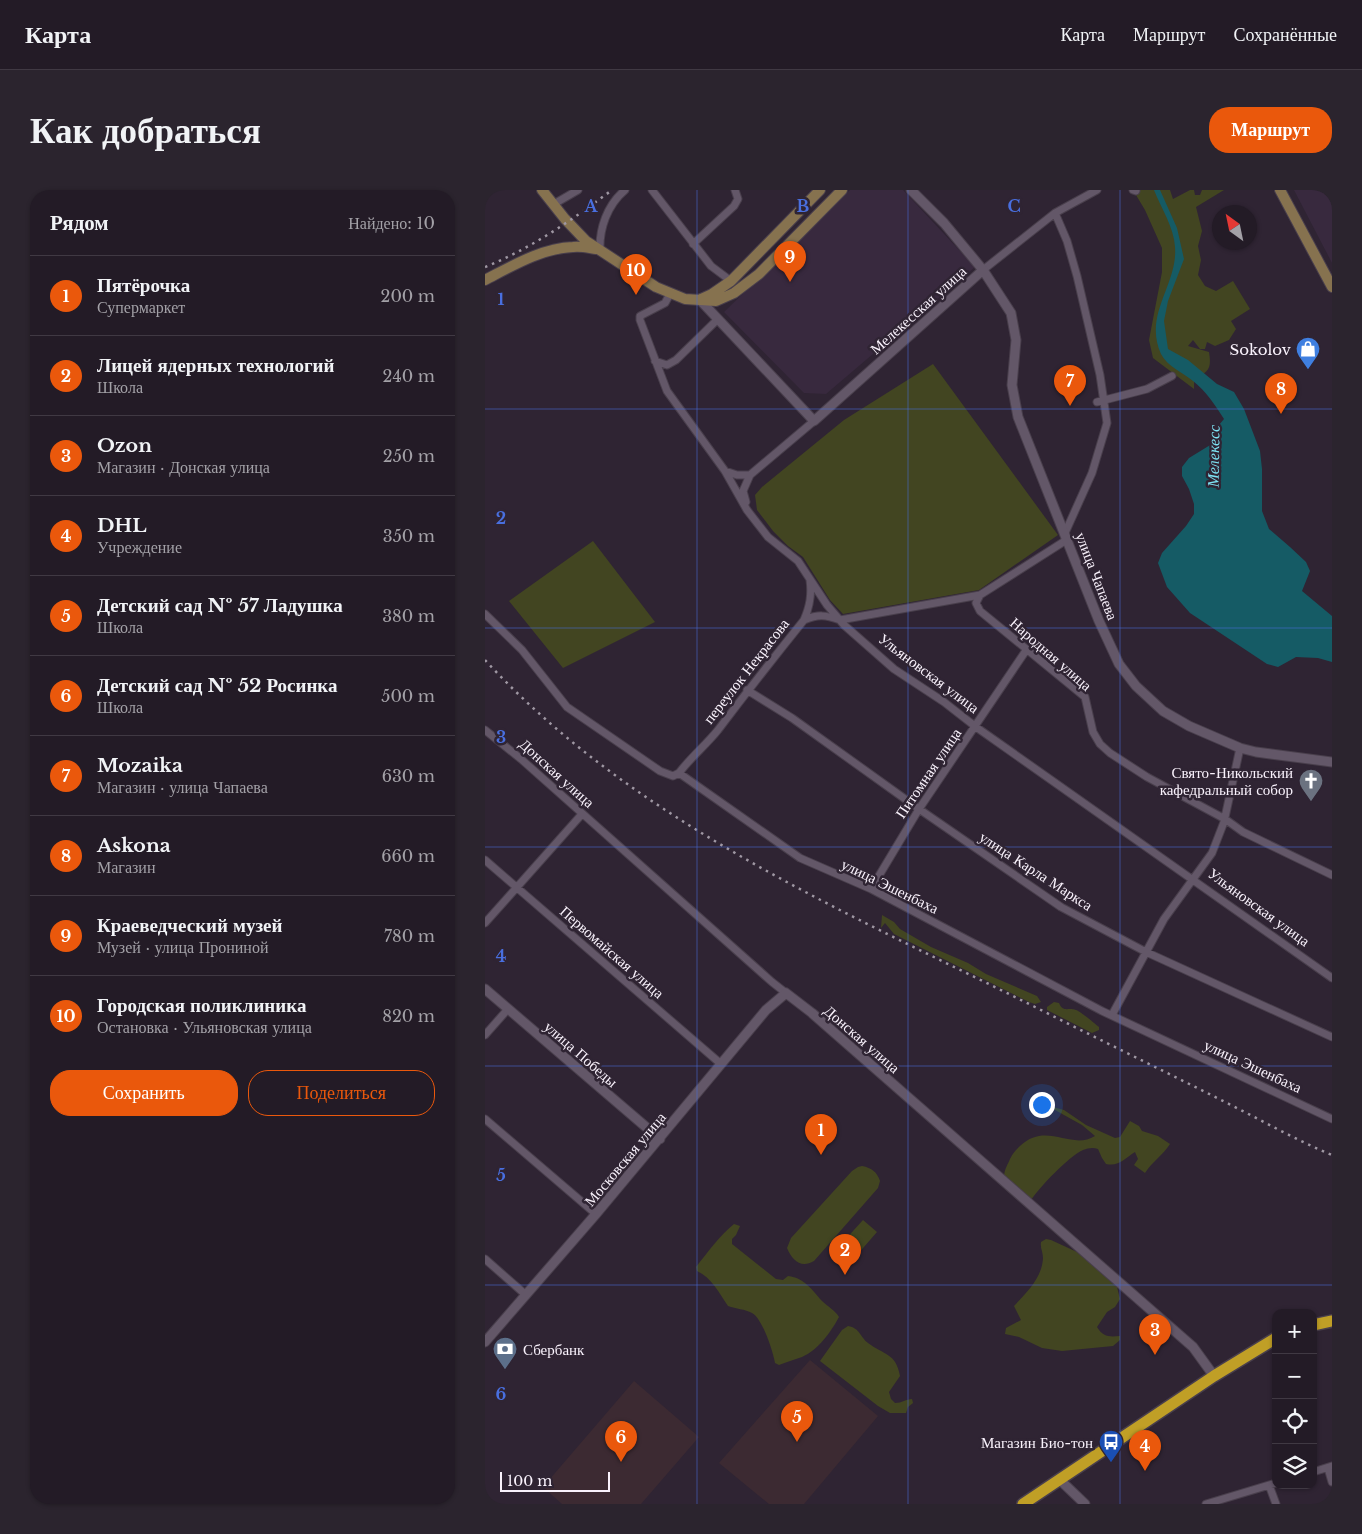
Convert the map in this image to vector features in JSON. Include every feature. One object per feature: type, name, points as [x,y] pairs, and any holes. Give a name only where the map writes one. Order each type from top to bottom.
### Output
[{"type":"highway","points":[[1317,1324],[1332,1321]]},
{"type":"highway","points":[[1023,1504],[1214,1376],[1272,1340]]},
{"type":"main road","points":[[542,190],[576,232],[598,250],[656,287],[685,299],[717,301],[734,293],[753,279],[842,190]]},
{"type":"main road","points":[[700,300],[731,281],[819,190]]},
{"type":"main road","points":[[1280,190],[1332,287]]},
{"type":"main road","points":[[485,280],[527,259],[548,252],[573,247],[598,250]]},
{"type":"street","points":[[554,204],[578,190]]},
{"type":"street","points":[[598,250],[601,228],[619,195],[625,190]]},
{"type":"street","points":[[652,190],[711,266],[731,281]]},
{"type":"street","points":[[693,244],[734,206],[737,199],[735,190]]},
{"type":"street","name":"Мелекесская улица","points":[[751,475],[983,270],[943,223],[911,190]]},
{"type":"street","points":[[983,270],[1055,213],[1097,190]]},
{"type":"street","points":[[804,620],[816,615],[840,620],[980,595],[1067,536],[1092,472],[1107,423],[1101,401],[1100,374],[1077,276],[1067,241],[1055,213]]},
{"type":"street","name":"улица Чапаева","points":[[983,270],[1011,313],[1016,340],[1012,385],[1018,417],[1067,536],[1099,621],[1119,664],[1136,686],[1163,711],[1189,726],[1240,748],[1256,752],[1332,762]]},
{"type":"street","name":"Ульяновская улица","points":[[670,294],[665,303],[640,316],[667,392],[725,471],[747,510],[768,537],[798,561],[827,605],[840,620],[894,670],[944,702],[975,727],[1194,879],[1332,978]]},
{"type":"street","points":[[700,300],[814,421]]},
{"type":"street","points":[[662,378],[667,365],[676,360],[718,319]]},
{"type":"street","points":[[655,362],[667,365]]},
{"type":"street","points":[[1101,401],[1147,389],[1172,376]]},
{"type":"street","points":[[725,471],[737,475],[751,475],[743,491],[747,510]]},
{"type":"street","name":"переулок Некрасова","points":[[679,773],[716,732],[747,690],[804,620],[812,594],[809,577]]},
{"type":"street","name":"Народная улица","points":[[980,595],[976,603],[981,611],[1085,697],[1093,732],[1100,744],[1110,753],[1147,777],[1225,819],[1243,832],[1332,875]]},
{"type":"street","name":"улица Эшенбаха","points":[[485,614],[522,650],[567,707],[661,771],[673,776],[679,773],[800,858],[871,889],[1028,973],[1112,1015],[1332,1119]]},
{"type":"street","name":"Питомная улица","points":[[871,889],[919,809],[1027,649]]},
{"type":"street","name":"улица Карла Маркса","points":[[747,690],[792,718],[1061,907],[1146,952],[1332,1037]]},
{"type":"street","name":"Донская улица","points":[[485,730],[521,759],[772,982],[819,1020],[1193,1347],[1214,1376]]},
{"type":"street","points":[[1112,1015],[1164,920],[1212,853],[1225,819],[1240,748]]},
{"type":"street","points":[[485,924],[582,814]]},
{"type":"street","name":"Первомайская улица","points":[[485,860],[721,1064]]},
{"type":"street","name":"улица Победы","points":[[485,990],[660,1139]]},
{"type":"street","name":"Московская улица","points":[[485,1342],[660,1139],[766,1010],[786,993]]},
{"type":"street","points":[[485,1035],[508,1009]]},
{"type":"street","points":[[485,1119],[596,1214]]},
{"type":"street","points":[[485,1259],[526,1295]]},
{"type":"street","points":[[1317,1471],[1330,1467],[1332,1482]]},
{"type":"street","points":[[1060,1480],[1085,1504]]},
{"type":"street","points":[[1210,1503],[1272,1484]]},
{"type":"street","points":[[1273,1489],[1276,1504]]},
{"type":"shaded area","points":[[850,190],[903,190],[975,267],[826,394],[804,393],[724,312]]},
{"type":"shaded area","points":[[1294,190],[1332,190],[1332,263]]},
{"type":"shaded area","points":[[810,1360],[878,1416],[804,1504],[769,1504],[719,1463]]},
{"type":"shaded area","points":[[634,1381],[699,1437],[641,1504],[562,1504],[543,1487]]},
{"type":"green space","points":[[1133,190],[1170,190],[1173,199],[1190,190],[1194,190],[1195,195],[1200,195],[1202,190],[1224,190],[1196,207],[1202,231],[1198,246],[1201,260],[1198,275],[1205,286],[1216,291],[1233,281],[1250,309],[1231,321],[1236,329],[1229,340],[1215,346],[1207,342],[1205,349],[1200,349],[1193,340],[1188,346],[1209,352],[1210,363],[1208,369],[1194,380],[1194,389],[1153,358],[1149,340],[1162,272],[1162,248],[1145,210]]},
{"type":"green space","points":[[933,364],[1058,535],[979,590],[843,614],[830,600],[803,557],[788,546],[773,531],[757,510],[755,495],[762,487],[844,420]]},
{"type":"green space","points":[[593,541],[655,622],[563,668],[509,601]]},
{"type":"green space","points":[[882,915],[894,922],[900,929],[931,947],[1037,996],[1041,1002],[1035,1004],[1029,1002],[894,934],[885,923],[881,928]]},
{"type":"green space","points":[[1054,1002],[1059,1003],[1064,1009],[1078,1011],[1099,1027],[1099,1030],[1092,1033],[1047,1010],[1047,1007]]},
{"type":"green space","points":[[1046,1105],[1064,1110],[1086,1125],[1115,1138],[1120,1137],[1130,1121],[1139,1126],[1142,1131],[1158,1136],[1170,1144],[1145,1173],[1134,1165],[1138,1159],[1135,1152],[1122,1161],[1111,1165],[1106,1164],[1098,1149],[1083,1150],[1055,1172],[1031,1200],[1004,1177],[1005,1170],[1013,1153],[1020,1146],[1030,1139],[1040,1136],[1086,1140],[1095,1136],[1082,1125]]},
{"type":"green space","points":[[862,1166],[876,1173],[880,1181],[878,1188],[814,1261],[805,1264],[797,1262],[787,1248],[791,1238],[852,1171]]},
{"type":"green space","points":[[863,1220],[877,1232],[857,1255],[843,1242]]},
{"type":"green space","points":[[734,1224],[740,1226],[732,1239],[732,1244],[776,1279],[783,1280],[788,1276],[804,1282],[839,1317],[823,1340],[808,1354],[779,1365],[775,1363],[767,1335],[756,1316],[728,1306],[711,1282],[697,1271],[696,1267],[709,1250]]},
{"type":"green space","points":[[1046,1239],[1077,1252],[1117,1287],[1120,1299],[1115,1307],[1107,1312],[1097,1327],[1107,1336],[1120,1336],[1120,1340],[1113,1346],[1062,1351],[1042,1348],[1019,1337],[1005,1334],[1006,1328],[1021,1320],[1014,1306],[1033,1284],[1040,1272],[1043,1258],[1041,1242]]},
{"type":"green space","points":[[848,1326],[855,1329],[865,1341],[889,1355],[896,1363],[900,1376],[889,1392],[891,1399],[895,1403],[912,1399],[913,1403],[908,1407],[906,1413],[890,1413],[878,1406],[820,1361],[842,1330]]},
{"type":"water","name":"Мелекесс","points":[[1154,190],[1160,190],[1177,228],[1184,259],[1168,301],[1164,321],[1168,349],[1188,360],[1217,384],[1234,392],[1244,409],[1260,451],[1262,511],[1269,529],[1306,562],[1310,571],[1302,591],[1332,616],[1332,662],[1318,658],[1296,657],[1278,667],[1267,664],[1190,613],[1167,587],[1158,563],[1162,553],[1194,514],[1194,504],[1182,476],[1182,467],[1189,458],[1220,439],[1219,425],[1224,419],[1202,389],[1171,366],[1161,354],[1156,326],[1158,313],[1172,274],[1175,261],[1175,247],[1170,225]]},
{"type":"railway","points":[[485,267],[551,233],[612,190]]},
{"type":"railway","points":[[485,660],[543,717],[607,769],[674,815],[743,858],[889,935],[1332,1155]]},
{"type":"place","name":"Краеведческий музей","points":[[790,282]]},
{"type":"place","name":"Городская поликлиника","points":[[636,295]]},
{"type":"place","name":"Sokolov","points":[[1308,370]]},
{"type":"place","name":"Mozaika","points":[[1070,406]]},
{"type":"place","name":"Askona","points":[[1281,414]]},
{"type":"place","name":"Свято-Никольский кафедральный собор","points":[[1311,802]]},
{"type":"place","name":"Пятёрочка","points":[[821,1155]]},
{"type":"place","name":"Лицей ядерных технологий","points":[[845,1275]]},
{"type":"place","name":"Ozon","points":[[1155,1355]]},
{"type":"place","name":"Сбербанк","points":[[505,1370]]},
{"type":"place","name":"Детский сад № 57 Ладушка","points":[[797,1442]]},
{"type":"place","name":"Детский сад № 52 Росинка","points":[[621,1462]]},
{"type":"place","name":"Магазин Био-тон","points":[[1111,1463]]},
{"type":"place","name":"DHL","points":[[1145,1471]]}]
